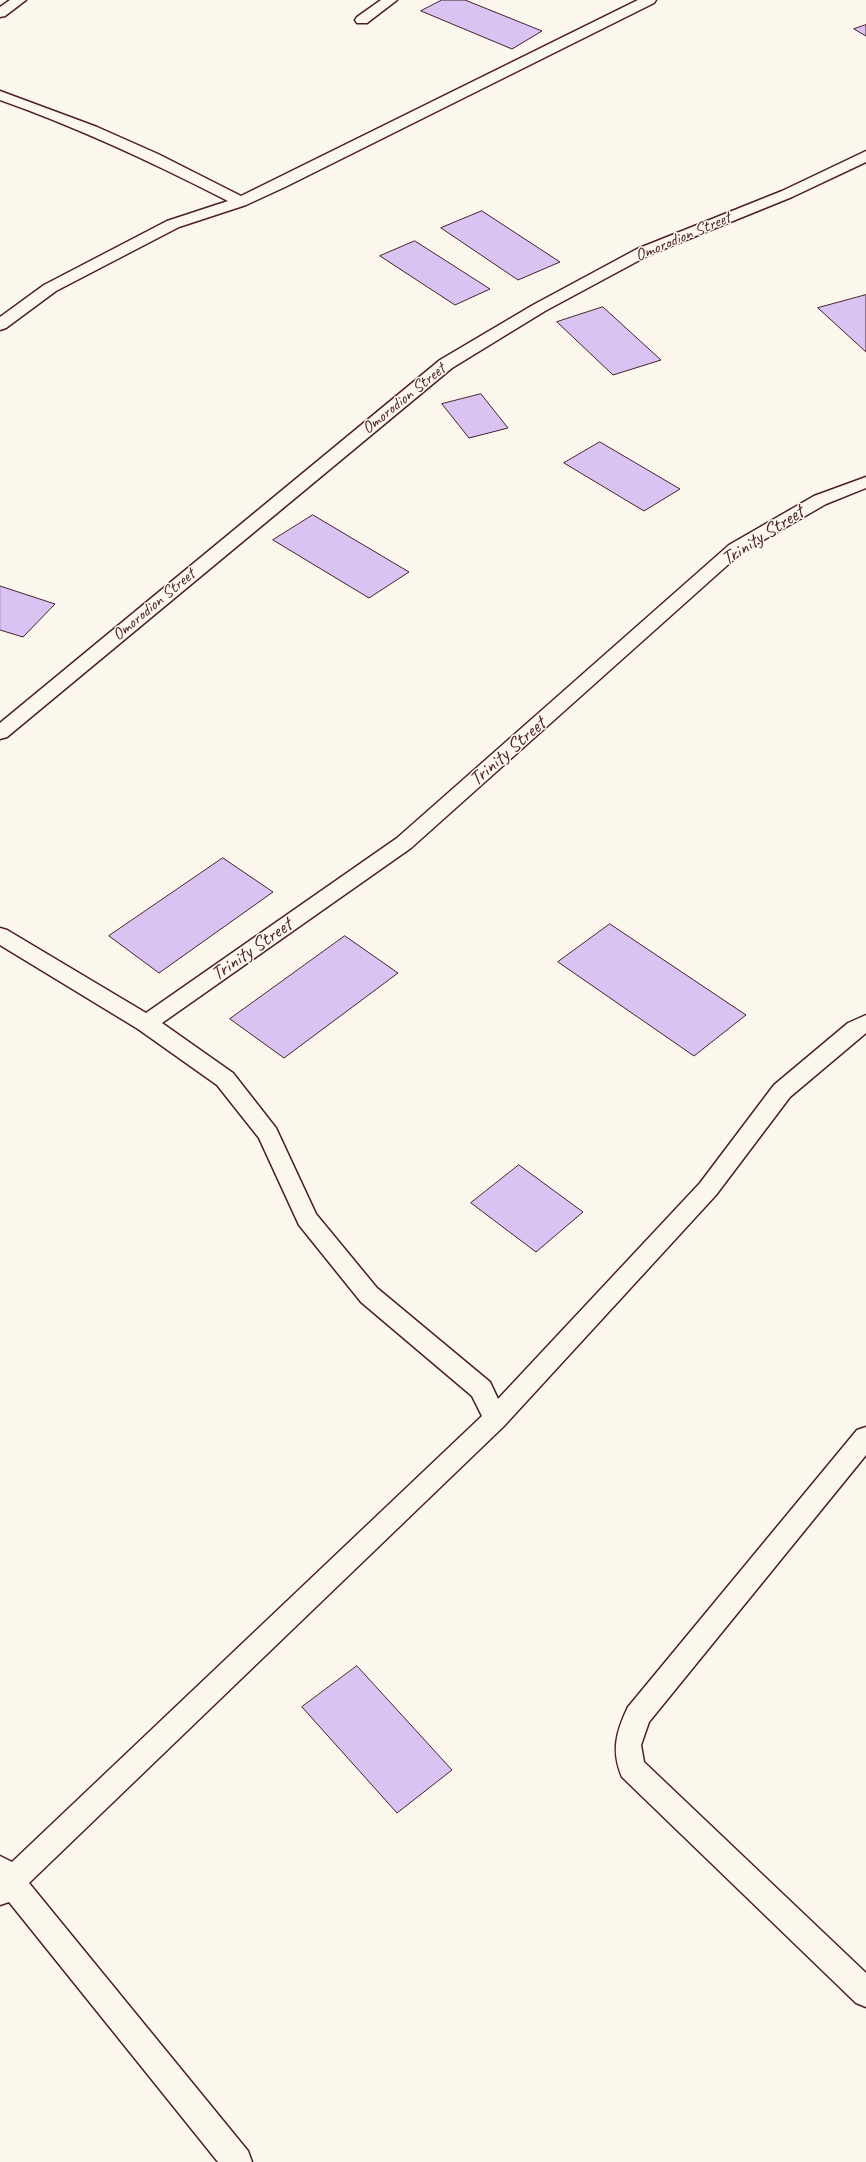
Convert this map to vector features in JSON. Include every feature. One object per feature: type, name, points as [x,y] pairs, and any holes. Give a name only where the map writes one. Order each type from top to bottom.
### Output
[{"type":"street","points":[[0,13],[19,0]]},
{"type":"street","points":[[362,20],[390,0]]},
{"type":"street","points":[[0,325],[50,288],[173,224],[240,202],[649,0]]},
{"type":"street","points":[[0,95],[32,105],[137,150],[186,173],[240,202]]},
{"type":"street","name":"Omorodion Street","points":[[0,733],[446,364],[539,308],[643,252],[788,194],[866,156]]},
{"type":"street","name":"Trinity Street","points":[[146,1023],[276,934],[404,843],[735,549],[820,500],[866,482]]},
{"type":"street","points":[[0,935],[146,1023],[225,1079],[268,1134],[307,1219],[369,1295],[480,1388],[495,1420]]},
{"type":"street","points":[[237,2162],[4,1881],[495,1420],[708,1189],[782,1091],[856,1029],[866,1023]]},
{"type":"street","points":[[866,1437],[637,1716],[628,1745],[632,1768],[866,1993]]},
{"type":"building","points":[[442,0],[465,0],[542,31],[512,49],[421,11]]},
{"type":"building","points":[[866,25],[866,36],[854,29]]},
{"type":"building","points":[[482,211],[560,262],[518,280],[441,228]]},
{"type":"building","points":[[415,241],[490,289],[455,305],[380,256]]},
{"type":"building","points":[[866,295],[866,352],[818,308]]},
{"type":"building","points":[[603,307],[661,360],[613,375],[557,322]]},
{"type":"building","points":[[481,394],[508,428],[469,438],[442,404]]},
{"type":"building","points":[[600,442],[680,489],[644,511],[564,463]]},
{"type":"building","points":[[313,515],[409,572],[369,598],[273,540]]},
{"type":"building","points":[[0,586],[55,604],[23,637],[0,630]]},
{"type":"building","points":[[223,858],[273,892],[159,973],[109,936]]},
{"type":"building","points":[[610,924],[746,1015],[694,1056],[558,962]]},
{"type":"building","points":[[345,936],[398,973],[284,1058],[230,1019]]},
{"type":"building","points":[[519,1165],[583,1212],[536,1252],[471,1203]]},
{"type":"building","points":[[357,1666],[452,1770],[397,1813],[302,1707]]}]
